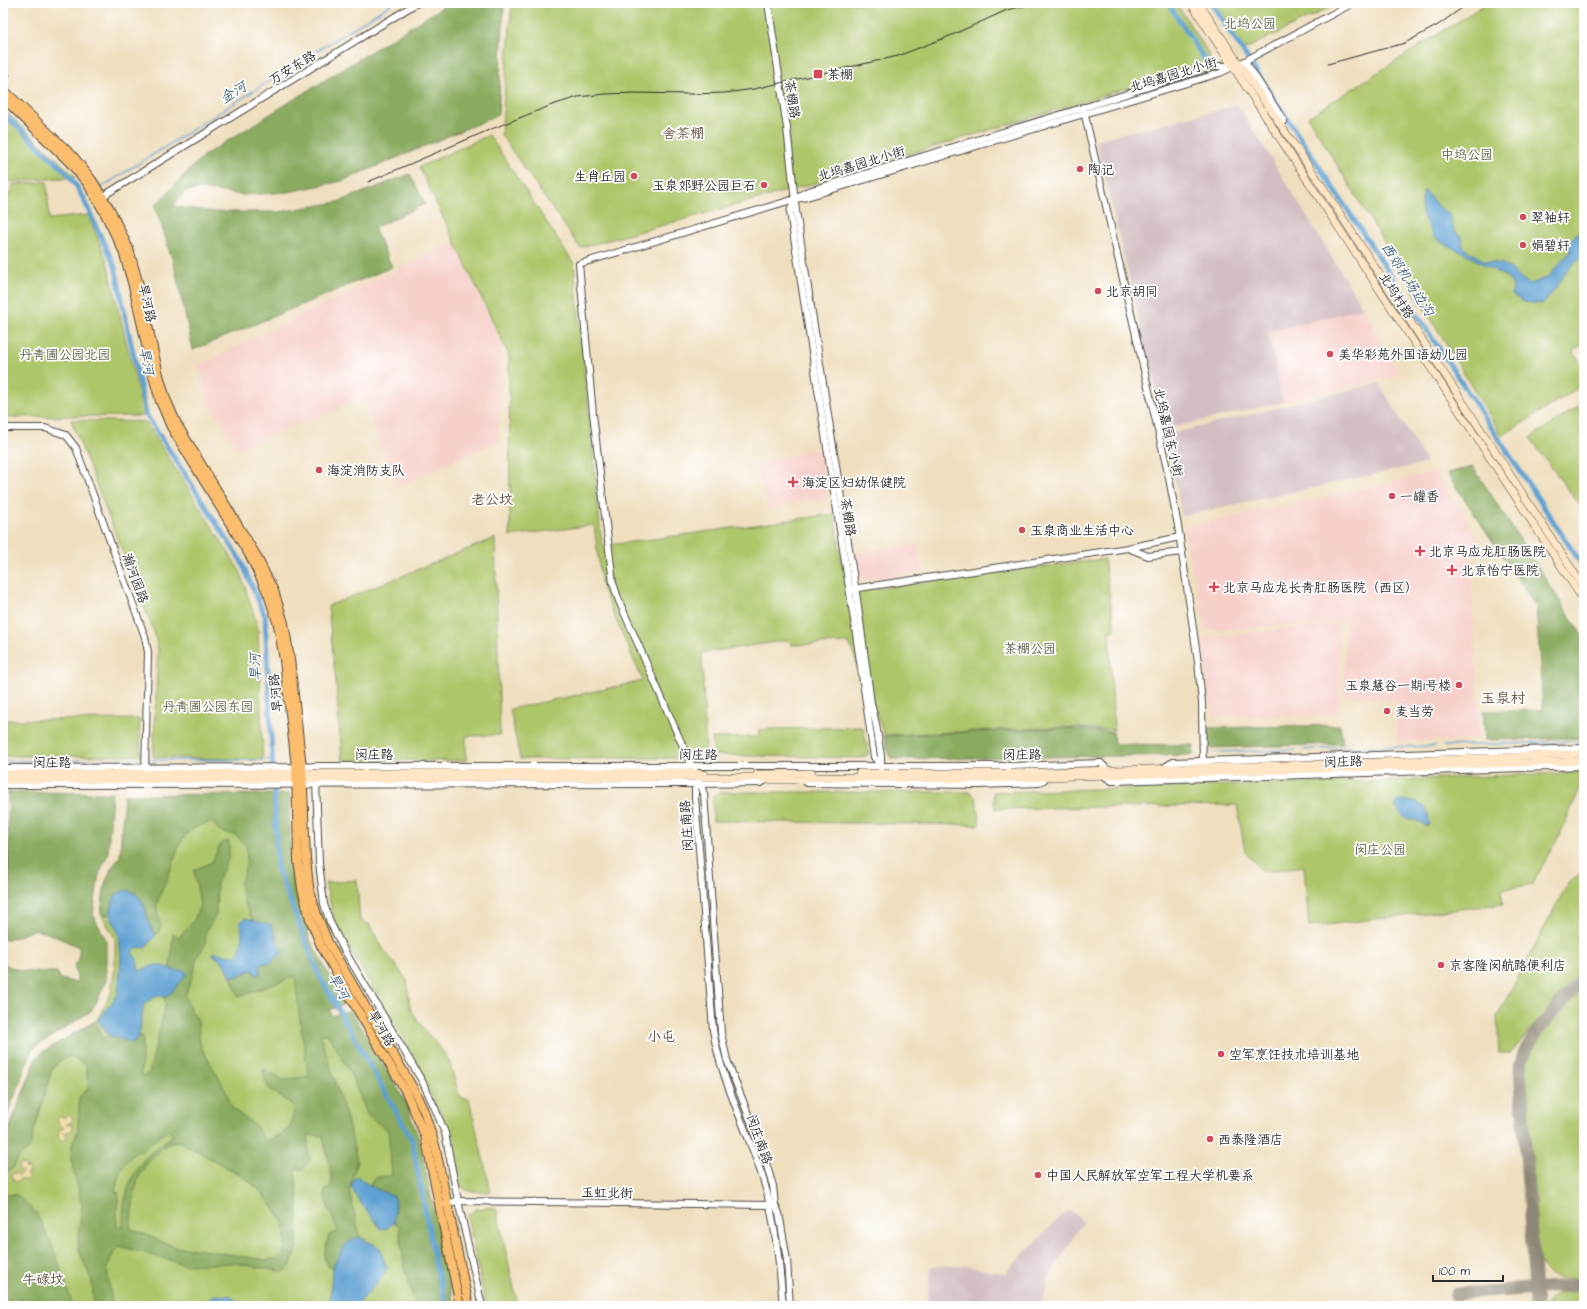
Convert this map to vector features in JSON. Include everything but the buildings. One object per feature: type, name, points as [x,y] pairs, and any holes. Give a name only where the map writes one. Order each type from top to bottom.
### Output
[{"type":"main road","name":"北坞村路","points":[[1191,3],[1238,64],[1284,132],[1584,588]]},
{"type":"main road","name":"北坞村路","points":[[1200,3],[1584,601]]},
{"type":"main road","name":"旱河路","points":[[3,89],[74,157],[119,226],[129,248],[166,399],[177,424],[256,555],[276,597],[288,639],[299,776],[298,859],[302,888],[310,919],[321,946],[406,1092],[432,1146],[448,1203],[469,1306]]},
{"type":"main road","name":"旱河路","points":[[3,98],[56,147],[96,192]]},
{"type":"main road","points":[[1284,122],[1284,132]]},
{"type":"main road","name":"闵庄路","points":[[285,776],[401,772],[680,772],[698,780],[763,777],[764,781],[804,781],[807,777],[882,773],[978,779],[1048,777],[1203,764],[1584,754]]},
{"type":"main road","name":"闵庄路","points":[[299,776],[316,782],[698,780],[882,773],[1106,773],[1584,761]]},
{"type":"main road","name":"闵庄路","points":[[3,774],[145,766],[268,776]]},
{"type":"main road","points":[[268,776],[285,776]]},
{"type":"main road","name":"闵庄路","points":[[3,780],[117,780],[268,776]]},
{"type":"main road","name":"旱河路","points":[[432,1146],[439,1206],[460,1306]]},
{"type":"street","name":"万安东路","points":[[96,192],[417,3]]},
{"type":"street","name":"茶棚路","points":[[768,3],[795,198],[790,212],[852,589],[874,757],[882,773]]},
{"type":"street","points":[[1238,64],[1353,3]]},
{"type":"street","name":"北坞嘉园北小街","points":[[692,767],[619,601],[613,583],[593,414],[579,264],[795,198],[805,192],[1084,110],[1214,66],[1238,64]]},
{"type":"street","name":"北坞村路","points":[[1238,64],[1284,122]]},
{"type":"street","name":"北坞嘉园东小街","points":[[1084,110],[1168,473],[1180,537],[1199,668],[1202,703],[1203,764]]},
{"type":"street","name":"瀚河园路","points":[[3,428],[45,428],[66,435],[76,448],[145,637],[148,652],[145,766]]},
{"type":"street","points":[[852,589],[1128,548],[1180,537]]},
{"type":"street","points":[[1128,548],[1148,556],[1182,552]]},
{"type":"street","name":"闵庄路","points":[[1203,764],[1584,748]]},
{"type":"street","points":[[117,780],[145,766]]},
{"type":"street","name":"闵庄路","points":[[3,768],[145,766]]},
{"type":"street","name":"闵庄路","points":[[285,776],[299,776],[317,766],[681,766],[882,773]]},
{"type":"street","points":[[388,766],[401,772]]},
{"type":"street","name":"闵庄路","points":[[1106,773],[1112,781],[1584,766]]},
{"type":"street","points":[[692,767],[698,780]]},
{"type":"street","points":[[268,776],[285,776]]},
{"type":"street","name":"闵庄路","points":[[3,785],[268,776]]},
{"type":"street","name":"闵庄路","points":[[804,781],[978,784],[1039,783],[1048,777]]},
{"type":"street","name":"闵庄南路","points":[[698,780],[695,789],[695,797],[710,1007],[714,1039],[718,1058],[753,1151],[765,1188],[772,1205],[779,1213],[787,1260],[790,1306]]},
{"type":"street","name":"闵庄南路","points":[[698,780],[704,794],[721,1033],[727,1060],[766,1162],[772,1186],[772,1205],[783,1306]]},
{"type":"street","name":"旱河路","points":[[316,782],[321,884],[324,904],[330,922],[343,948],[422,1081],[445,1133],[458,1201],[482,1306]]},
{"type":"street","name":"玉虹北街","points":[[439,1206],[458,1201],[772,1205]]},
{"type":"shaded area","points":[[1238,105],[1363,308],[1268,332],[1283,402],[1165,429],[1096,140]]},
{"type":"shaded area","points":[[454,242],[501,344],[498,441],[397,487],[363,399],[237,449],[209,402],[198,365]]},
{"type":"shaded area","name":"美华彩苑外国语幼儿园","points":[[1363,308],[1399,375],[1283,402],[1268,332]]},
{"type":"shaded area","points":[[1379,383],[1427,463],[1182,516],[1166,435]]},
{"type":"shaded area","name":"海淀区妇幼保健院","points":[[807,450],[820,450],[828,499],[768,508],[756,466]]},
{"type":"shaded area","points":[[1436,472],[1482,545],[1471,556],[1479,739],[1397,742],[1395,700],[1344,696],[1346,622],[1206,630],[1183,528]]},
{"type":"shaded area","points":[[916,544],[923,572],[867,580],[856,575],[854,553]]},
{"type":"shaded area","points":[[1339,623],[1339,715],[1213,717],[1201,638]]},
{"type":"shaded area","points":[[1072,1211],[1083,1222],[1049,1277],[1041,1306],[926,1306],[932,1266],[963,1265],[1004,1274],[1058,1219],[1066,1212]]},
{"type":"green space","points":[[449,3],[504,3],[498,115],[342,181],[288,192],[243,195],[201,189],[185,191],[173,206],[214,212],[279,212],[338,202],[410,174],[425,204],[374,228],[392,267],[193,350],[174,265],[155,206],[203,156]]},
{"type":"green space","points":[[512,3],[1176,3],[1209,54],[1210,61],[1176,71],[1158,79],[805,186],[580,248],[501,135]]},
{"type":"green space","name":"北坞公园","points":[[1214,3],[1339,3],[1243,50]]},
{"type":"green space","name":"中坞公园","points":[[1487,3],[1584,3],[1584,343],[1573,351],[1584,369],[1584,384],[1502,436],[1308,117]]},
{"type":"green space","points":[[3,109],[76,177],[3,182]]},
{"type":"green space","name":"茶棚公园","points":[[489,135],[574,264],[602,546],[834,514],[847,592],[1104,559],[1115,630],[1109,631],[1114,730],[1063,727],[884,735],[849,643],[792,645],[789,640],[702,653],[706,758],[520,759],[510,709],[643,681],[602,588],[594,525],[510,536],[509,355],[419,167]]},
{"type":"green space","name":"丹青圃公园北园","points":[[47,182],[49,219],[88,215],[107,261],[144,416],[3,417],[3,213],[13,184]]},
{"type":"green space","points":[[1584,403],[1584,511],[1530,438]]},
{"type":"green space","name":"丹青圃公园东园","points":[[71,420],[146,422],[240,571],[258,628],[263,760],[153,757],[158,649],[154,632]]},
{"type":"green space","points":[[1473,467],[1584,638],[1584,738],[1485,740],[1483,711],[1543,710],[1536,606],[1447,473]]},
{"type":"green space","points":[[495,538],[500,735],[466,736],[466,761],[342,760],[328,606]]},
{"type":"green space","points":[[139,719],[141,756],[3,756],[3,720]]},
{"type":"green space","points":[[1340,725],[1343,744],[1208,748],[1209,728]]},
{"type":"green space","points":[[863,727],[869,754],[861,758],[714,755],[712,738],[759,737],[758,730],[771,729]]},
{"type":"green space","points":[[1063,728],[1113,732],[1114,744],[1194,745],[1193,755],[894,759],[889,756],[884,736]]},
{"type":"green space","name":"闵庄公园","points":[[1584,772],[1584,779],[1560,834],[1532,884],[1501,890],[1503,904],[1309,927],[1304,866],[1263,872],[1245,852],[1237,805],[995,809],[993,792],[1350,782]]},
{"type":"green space","points":[[8,792],[112,793],[108,854],[99,874],[93,915],[106,940],[106,981],[91,1011],[32,1049],[3,1127],[3,954],[5,964],[11,967],[30,972],[57,972],[61,979],[77,983],[74,965],[79,960],[79,947],[45,932],[33,930],[17,937],[3,940],[3,796],[9,890]]},
{"type":"green space","points":[[719,792],[970,792],[976,798],[980,825],[713,821],[713,798]]},
{"type":"green space","points":[[289,794],[291,873],[310,940],[343,1000],[343,1005],[329,1010],[332,1016],[351,1010],[405,1101],[419,1139],[454,1306],[416,1306],[405,1271],[399,1225],[394,1223],[394,1202],[390,1196],[370,1186],[374,1178],[392,1175],[388,1130],[368,1116],[350,1072],[331,1039],[326,1034],[320,1035],[347,1119],[357,1161],[349,1190],[360,1237],[345,1246],[332,1269],[328,1266],[324,1254],[329,1235],[338,1231],[325,1199],[324,1191],[331,1187],[332,1178],[323,1136],[309,1135],[309,1160],[304,1169],[295,1169],[298,1200],[297,1249],[290,1267],[284,1272],[235,1263],[187,1265],[119,1246],[111,1258],[107,1269],[112,1304],[123,1306],[94,1306],[92,1282],[79,1250],[78,1238],[82,1206],[71,1159],[72,1145],[78,1130],[79,1097],[88,1089],[86,1065],[70,1056],[59,1061],[51,1072],[29,1150],[20,1155],[13,1168],[3,1174],[3,1154],[7,1135],[36,1059],[41,1053],[94,1022],[103,1039],[109,1035],[133,1043],[139,1036],[143,1036],[141,1076],[149,1074],[166,1003],[164,997],[171,993],[177,972],[170,968],[173,934],[179,937],[194,920],[200,905],[194,870],[212,862],[221,843],[229,841],[229,857],[217,882],[216,915],[206,931],[205,946],[197,956],[194,971],[185,996],[190,1009],[198,1020],[199,1039],[202,1049],[222,1083],[233,1109],[256,1126],[265,1141],[290,1128],[294,1112],[293,1104],[276,1094],[268,1087],[265,1082],[264,1069],[284,1080],[309,1076],[300,1021],[295,976],[239,997],[231,977],[243,974],[252,969],[260,974],[259,964],[271,925],[253,921],[244,902],[240,884],[246,867],[247,847],[236,835],[223,833],[211,822],[191,830],[185,836],[177,850],[167,880],[157,903],[161,927],[156,935],[149,925],[146,907],[113,902],[110,915],[101,914],[105,884],[111,869],[120,857],[124,795]],"holes":[[[169,1130],[172,1137],[149,1154],[134,1174],[125,1199],[123,1227],[117,1227],[119,1193],[115,1192],[122,1168],[133,1155],[139,1151],[141,1152],[158,1137]],[[178,1141],[239,1174],[261,1191],[283,1221],[286,1242],[282,1258],[265,1260],[174,1247],[130,1228],[134,1195],[139,1177],[150,1159],[170,1143]]]},
{"type":"green space","points":[[124,795],[267,795],[304,963],[332,1016],[380,1079],[441,1306],[3,1306],[3,1154],[7,1135],[36,1059],[41,1053],[97,1020],[111,993],[115,967],[115,938],[101,914],[105,884],[111,869],[120,857]]},
{"type":"green space","points":[[1584,872],[1584,966],[1511,1053],[1499,1053],[1497,1017],[1568,883]]},
{"type":"green space","points":[[357,880],[360,921],[369,924],[383,949],[407,980],[410,1008],[426,1032],[447,1056],[460,1097],[469,1099],[491,1192],[468,1191],[460,1186],[448,1134],[414,1056],[336,924],[325,883]]},
{"type":"green space","points":[[1584,983],[1584,1278],[1568,1279],[1554,1277],[1549,1274],[1540,1264],[1537,1255],[1524,1075],[1529,1051],[1535,1041]]},
{"type":"green space","points":[[3,1194],[17,1195],[37,1214],[56,1255],[73,1306],[22,1306],[23,1300],[3,1299]]},
{"type":"green space","points":[[496,1207],[518,1306],[486,1306],[467,1216],[476,1209]]},
{"type":"green space","points":[[1584,1290],[1584,1306],[1545,1306],[1553,1297],[1557,1295]]},
{"type":"sand","points":[[67,1115],[73,1118],[72,1121],[66,1125],[72,1124],[73,1129],[62,1133],[67,1135],[67,1138],[62,1141],[58,1132],[60,1129],[64,1128],[60,1126],[57,1120],[61,1116],[64,1118]]},
{"type":"sand","points":[[24,1164],[26,1169],[30,1168],[29,1173],[26,1173],[28,1178],[26,1180],[20,1179],[15,1182],[11,1176],[13,1173],[18,1173],[18,1175],[20,1175],[23,1172],[19,1170],[18,1165]]},
{"type":"water","points":[[1424,190],[1437,205],[1450,216],[1454,231],[1461,236],[1462,245],[1467,250],[1485,261],[1502,264],[1511,269],[1518,277],[1531,284],[1548,277],[1570,252],[1569,243],[1576,234],[1584,232],[1584,257],[1570,267],[1543,304],[1524,302],[1512,295],[1513,286],[1507,277],[1464,253],[1446,245],[1434,237],[1423,216],[1421,205]]},
{"type":"water","points":[[1403,800],[1418,803],[1427,809],[1430,824],[1427,826],[1415,820],[1406,819],[1396,808],[1396,802]]},
{"type":"water","points":[[126,890],[137,895],[143,903],[150,927],[156,935],[146,947],[137,948],[132,953],[137,959],[139,971],[158,965],[177,971],[184,970],[187,974],[171,993],[164,997],[157,995],[144,1004],[139,1036],[133,1043],[109,1035],[98,1021],[118,994],[121,958],[119,935],[110,915],[116,894]]},
{"type":"water","points":[[245,918],[271,925],[282,953],[270,963],[260,964],[260,974],[256,975],[252,969],[243,974],[231,977],[226,967],[213,955],[213,952],[236,956],[242,941],[240,923]]},
{"type":"water","points":[[357,1176],[370,1186],[392,1196],[395,1200],[394,1223],[386,1229],[379,1228],[377,1223],[359,1201],[351,1187]]},
{"type":"water","points":[[360,1237],[380,1248],[387,1269],[357,1306],[330,1306],[332,1269],[344,1246],[350,1241]]},
{"type":"water","points":[[214,1295],[231,1296],[241,1306],[202,1306]]},
{"type":"waterway","name":"金河","points":[[100,188],[393,3]]},
{"type":"waterway","points":[[1168,3],[1205,60]]},
{"type":"waterway","name":"西郊机场边沟","points":[[1211,3],[1584,568]]},
{"type":"waterway","name":"旱河","points":[[3,113],[67,173],[83,198],[115,267],[146,414],[241,561],[265,616],[273,770]]},
{"type":"waterway","name":"金河","points":[[83,198],[90,194]]},
{"type":"waterway","points":[[1443,746],[1584,741]]},
{"type":"waterway","points":[[1302,749],[1435,746]]},
{"type":"waterway","points":[[1212,752],[1295,750]]},
{"type":"waterway","points":[[3,761],[143,760]]},
{"type":"waterway","points":[[147,760],[273,760]]},
{"type":"waterway","name":"旱河","points":[[274,782],[277,867],[319,975],[412,1140],[436,1268],[447,1306]]},
{"type":"taxiway","points":[[1536,1306],[1520,1066],[1524,1054],[1538,1031],[1584,978]]},
{"type":"taxiway","points":[[1456,1294],[1584,1285]]},
{"type":"tram line","points":[[1328,64],[1405,43],[1438,25],[1469,3]]},
{"type":"tram line","points":[[368,182],[489,130],[552,105],[578,97],[635,93],[725,93],[754,89],[898,56],[952,35],[1007,10],[1028,5],[1041,5]]},
{"type":"tram line","points":[[3,69],[10,75]]},
{"type":"place","name":"茶棚","points":[[818,74]]},
{"type":"place","name":"陶记","points":[[1080,169]]},
{"type":"place","name":"生肖丘园","points":[[634,176]]},
{"type":"place","name":"玉泉郊野公园巨石","points":[[764,185]]},
{"type":"place","name":"翠袖轩","points":[[1523,217]]},
{"type":"place","name":"娟碧轩","points":[[1523,245]]},
{"type":"place","name":"北京胡同","points":[[1098,291]]},
{"type":"place","name":"美华彩苑外国语幼儿园","points":[[1330,354]]},
{"type":"place","name":"海淀消防支队","points":[[319,470]]},
{"type":"place","name":"海淀区妇幼保健院","points":[[793,482]]},
{"type":"place","name":"一罐香","points":[[1392,496]]},
{"type":"place","name":"玉泉商业生活中心","points":[[1022,530]]},
{"type":"place","name":"北京马应龙肛肠医院","points":[[1420,551]]},
{"type":"place","name":"北京怡宁医院","points":[[1452,570]]},
{"type":"place","name":"北京马应龙长青肛肠医院（西区）","points":[[1214,587]]},
{"type":"place","name":"玉泉慧谷一期1号楼","points":[[1459,685]]},
{"type":"place","name":"麦当劳","points":[[1387,711]]},
{"type":"place","name":"京客隆闵航路便利店","points":[[1441,965]]},
{"type":"place","name":"空军烹饪技术培训基地","points":[[1221,1054]]},
{"type":"place","name":"西泰隆酒店","points":[[1210,1139]]},
{"type":"place","name":"中国人民解放军空军工程大学机要系","points":[[1038,1175]]},
{"type":"district","name":"舍茶棚","points":[[683,133]]},
{"type":"district","name":"老公坟","points":[[492,499]]},
{"type":"district","name":"玉泉村","points":[[1503,698]]},
{"type":"district","name":"小屯","points":[[661,1036]]},
{"type":"district","name":"牛碌坟","points":[[43,1279]]}]
